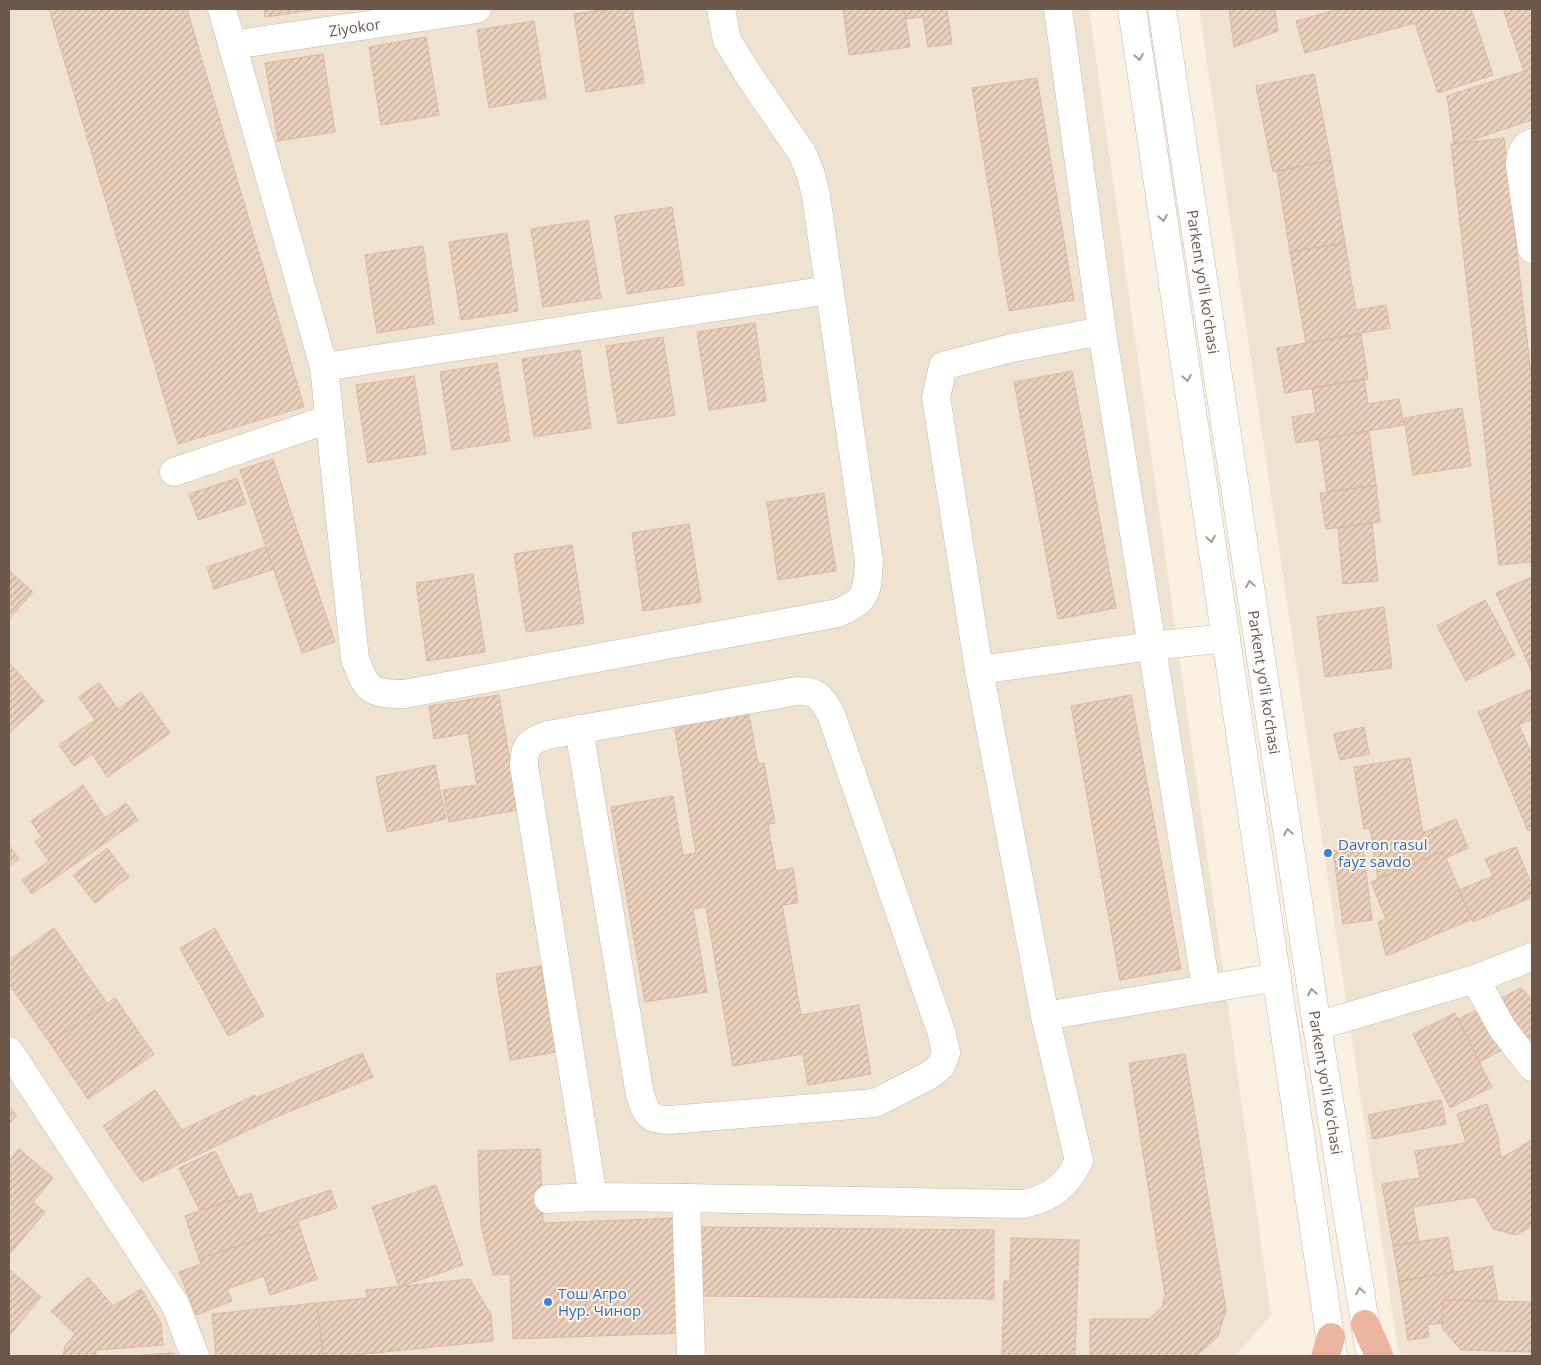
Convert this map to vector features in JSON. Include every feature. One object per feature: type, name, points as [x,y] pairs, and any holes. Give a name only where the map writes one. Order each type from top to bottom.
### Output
[{"type":"highway","points":[[1365,1324],[1378,1356]]},
{"type":"street","points":[[222,9],[324,367],[355,659],[365,684],[381,694],[404,694],[838,613],[856,605],[868,588],[870,562],[811,175],[802,153],[727,40],[721,9]]},
{"type":"street","name":"Ziyokor","points":[[232,45],[478,9]]},
{"type":"street","points":[[1058,9],[1102,331],[1206,988]]},
{"type":"street","name":"Parkent yo'li ko'chasi","points":[[1132,9],[1330,1350]]},
{"type":"street","name":"Parkent yo'li ko'chasi","points":[[1162,9],[1317,1026],[1371,1356]]},
{"type":"street","points":[[1532,143],[1527,145],[1520,155],[1520,166],[1532,249]]},
{"type":"street","points":[[324,367],[830,290]]},
{"type":"street","points":[[548,1199],[593,1196],[1024,1204],[1041,1200],[1058,1189],[1070,1177],[1079,1161],[1045,1016],[979,670],[936,397],[943,366],[1012,348],[1102,331]]},
{"type":"street","points":[[174,472],[329,419]]},
{"type":"street","points":[[979,670],[1151,646],[1226,638]]},
{"type":"street","points":[[579,729],[640,1094],[646,1112],[656,1120],[670,1120],[875,1103],[930,1075],[941,1066],[946,1053],[942,1034],[831,714],[822,699],[811,691],[797,691],[579,729],[532,740],[524,752],[524,766],[593,1196]]},
{"type":"street","points":[[1317,1026],[1475,979],[1532,957]]},
{"type":"street","points":[[1045,1016],[1276,977]]},
{"type":"street","points":[[1475,979],[1502,1028],[1532,1067]]},
{"type":"street","points":[[9,1051],[175,1304],[194,1356]]},
{"type":"street","points":[[686,1198],[691,1356]]},
{"type":"shaded area","points":[[9,9],[1089,9],[1271,1315],[1235,1356],[9,1356]]},
{"type":"shaded area","points":[[1199,9],[1532,9],[1532,1356],[1403,1356],[1398,1350]]},
{"type":"building","points":[[49,9],[187,9],[304,407],[178,444]]},
{"type":"building","points":[[264,9],[319,9],[265,17]]},
{"type":"building","points":[[609,9],[632,9],[644,83],[586,92],[574,14]]},
{"type":"building","points":[[843,9],[904,9],[910,47],[849,55]]},
{"type":"building","points":[[904,9],[947,9],[952,44],[928,47],[923,17],[906,19]]},
{"type":"building","points":[[1229,9],[1275,9],[1278,31],[1234,47]]},
{"type":"building","points":[[1339,9],[1471,9],[1493,75],[1438,93],[1415,23],[1305,53],[1296,21]]},
{"type":"building","points":[[1503,9],[1532,9],[1532,120],[1463,143],[1454,144],[1447,96],[1524,71]]},
{"type":"building","points":[[534,21],[546,98],[489,108],[477,30]]},
{"type":"building","points":[[426,37],[439,115],[381,125],[369,47]]},
{"type":"building","points":[[323,54],[335,132],[278,141],[265,63]]},
{"type":"building","points":[[1314,74],[1331,160],[1273,172],[1256,86]]},
{"type":"building","points":[[1037,78],[1074,300],[1009,311],[972,88]]},
{"type":"building","points":[[1504,138],[1532,384],[1532,562],[1499,565],[1451,144]]},
{"type":"building","points":[[1331,160],[1345,243],[1290,252],[1277,171]]},
{"type":"building","points":[[672,207],[684,285],[627,294],[615,216]]},
{"type":"building","points":[[588,220],[601,298],[543,307],[531,229]]},
{"type":"building","points":[[507,233],[518,311],[461,320],[449,242]]},
{"type":"building","points":[[1345,243],[1356,310],[1386,305],[1390,328],[1306,343],[1290,252]]},
{"type":"building","points":[[423,246],[434,324],[377,333],[365,255]]},
{"type":"building","points":[[755,323],[766,401],[709,410],[697,332]]},
{"type":"building","points":[[1361,334],[1368,379],[1285,393],[1277,348]]},
{"type":"building","points":[[663,337],[675,415],[618,424],[606,346]]},
{"type":"building","points":[[580,350],[591,428],[534,437],[522,359]]},
{"type":"building","points":[[497,363],[510,441],[452,450],[440,372]]},
{"type":"building","points":[[1072,371],[1116,608],[1058,619],[1014,382]]},
{"type":"building","points":[[414,376],[426,454],[368,463],[356,385]]},
{"type":"building","points":[[1364,379],[1368,404],[1399,399],[1404,425],[1296,443],[1292,417],[1316,413],[1312,388]]},
{"type":"building","points":[[1462,408],[1471,466],[1413,475],[1404,418]]},
{"type":"building","points":[[1369,431],[1376,485],[1327,492],[1319,439]]},
{"type":"building","points":[[273,459],[335,642],[302,653],[240,470]]},
{"type":"building","points":[[237,478],[246,504],[198,520],[189,494]]},
{"type":"building","points":[[1376,485],[1380,522],[1326,529],[1320,493]]},
{"type":"building","points":[[824,493],[836,571],[778,580],[767,502]]},
{"type":"building","points":[[1372,523],[1378,581],[1343,584],[1338,528]]},
{"type":"building","points":[[689,524],[701,602],[643,611],[632,533]]},
{"type":"building","points":[[572,545],[584,623],[526,632],[514,554]]},
{"type":"building","points":[[266,547],[274,569],[214,589],[207,567]]},
{"type":"building","points":[[9,570],[16,577],[9,585]]},
{"type":"building","points":[[473,574],[485,652],[427,661],[416,583]]},
{"type":"building","points":[[16,577],[33,592],[9,619],[9,585]]},
{"type":"building","points":[[1532,577],[1532,672],[1496,593]]},
{"type":"building","points":[[1485,600],[1515,655],[1466,681],[1437,626]]},
{"type":"building","points":[[1384,607],[1392,668],[1325,677],[1317,617]]},
{"type":"building","points":[[9,663],[44,701],[9,733]]},
{"type":"building","points":[[99,683],[118,709],[141,692],[170,733],[107,777],[92,754],[74,766],[59,745],[95,720],[79,697]]},
{"type":"building","points":[[1532,689],[1532,719],[1519,725],[1532,755],[1532,830],[1528,831],[1478,712]]},
{"type":"building","points":[[499,695],[518,810],[449,822],[443,790],[477,785],[468,733],[434,739],[429,706]]},
{"type":"building","points":[[1131,695],[1181,969],[1120,980],[1071,706]]},
{"type":"building","points":[[747,704],[758,764],[764,763],[775,823],[768,824],[776,871],[793,868],[798,903],[782,905],[801,1015],[859,1005],[871,1074],[808,1085],[803,1054],[733,1066],[706,907],[693,909],[707,992],[645,1002],[611,807],[673,796],[683,855],[696,853],[673,717]]},
{"type":"building","points":[[1364,727],[1369,754],[1340,760],[1334,734]]},
{"type":"building","points":[[1410,758],[1423,833],[1456,819],[1468,848],[1446,858],[1443,851],[1378,879],[1370,828],[1364,829],[1354,767]]},
{"type":"building","points":[[435,765],[446,819],[387,832],[376,777]]},
{"type":"building","points":[[83,785],[105,818],[126,803],[138,820],[32,894],[22,880],[49,861],[35,842],[42,837],[31,821]]},
{"type":"building","points":[[9,845],[19,859],[9,866]]},
{"type":"building","points":[[1363,847],[1372,920],[1343,924],[1333,851]]},
{"type":"building","points":[[1516,847],[1532,886],[1532,897],[1473,922],[1459,890],[1493,876],[1485,859]]},
{"type":"building","points":[[107,848],[129,877],[95,903],[73,875]]},
{"type":"building","points":[[1443,851],[1472,919],[1386,956],[1378,922],[1386,919],[1371,882]]},
{"type":"building","points":[[54,928],[107,1003],[50,1043],[9,984],[9,960]]},
{"type":"building","points":[[215,928],[264,1016],[228,1036],[180,948]]},
{"type":"building","points":[[541,966],[556,1052],[510,1060],[496,974]]},
{"type":"building","points":[[1521,988],[1532,1000],[1532,1049],[1492,1003]]},
{"type":"building","points":[[115,998],[154,1054],[88,1099],[50,1043]]},
{"type":"building","points":[[1483,1007],[1504,1049],[1479,1062],[1458,1019]]},
{"type":"building","points":[[1455,1013],[1492,1087],[1450,1108],[1413,1034]]},
{"type":"building","points":[[362,1053],[373,1077],[267,1121],[142,1182],[103,1126],[155,1090],[182,1130],[255,1095],[256,1098]]},
{"type":"building","points":[[1185,1054],[1226,1310],[1218,1336],[1196,1356],[1090,1356],[1090,1319],[1149,1319],[1162,1307],[1165,1295],[1129,1063]]},
{"type":"building","points":[[1441,1100],[1446,1124],[1373,1139],[1368,1115]]},
{"type":"building","points":[[1487,1104],[1498,1137],[1501,1158],[1532,1140],[1532,1226],[1516,1235],[1493,1229],[1475,1197],[1413,1207],[1419,1242],[1393,1246],[1382,1184],[1420,1178],[1415,1151],[1466,1143],[1457,1114]]},
{"type":"building","points":[[9,1107],[17,1115],[9,1124]]},
{"type":"building","points":[[19,1149],[53,1178],[33,1202],[45,1212],[9,1255],[9,1161]]},
{"type":"building","points":[[540,1149],[543,1223],[678,1218],[682,1333],[513,1339],[510,1274],[493,1275],[481,1225],[478,1151]]},
{"type":"building","points":[[215,1151],[238,1198],[200,1211],[179,1168]]},
{"type":"building","points":[[436,1185],[463,1265],[399,1287],[372,1207]]},
{"type":"building","points":[[331,1190],[337,1208],[298,1221],[299,1225],[199,1259],[185,1216],[251,1193],[258,1214]]},
{"type":"building","points":[[299,1225],[317,1279],[270,1295],[264,1276],[227,1289],[232,1301],[196,1315],[179,1272],[201,1264],[199,1259]]},
{"type":"building","points":[[699,1227],[994,1230],[994,1299],[698,1296]]},
{"type":"building","points":[[1448,1237],[1454,1272],[1399,1281],[1393,1246]]},
{"type":"building","points":[[1011,1238],[1079,1240],[1075,1356],[1002,1356],[1004,1281],[1010,1281]]},
{"type":"building","points":[[1492,1266],[1498,1301],[1443,1300],[1442,1323],[1427,1325],[1429,1337],[1408,1340],[1399,1281]]},
{"type":"building","points":[[9,1269],[41,1297],[9,1336]]},
{"type":"building","points":[[88,1277],[113,1306],[141,1289],[161,1323],[163,1345],[96,1350],[96,1356],[63,1356],[65,1346],[75,1334],[51,1311]]},
{"type":"building","points":[[470,1279],[491,1315],[493,1341],[345,1356],[323,1356],[317,1303],[367,1298],[366,1290]]},
{"type":"building","points":[[1443,1300],[1532,1302],[1532,1352],[1461,1350],[1442,1328]]},
{"type":"building","points":[[317,1303],[323,1356],[216,1356],[212,1314]]},
{"type":"building","points":[[174,1353],[174,1356],[129,1356]]},
{"type":"place","name":"Davron rasul fayz savdo","points":[[1328,853]]},
{"type":"place","name":"Тош Агро Нур. Чинор","points":[[548,1302]]}]
